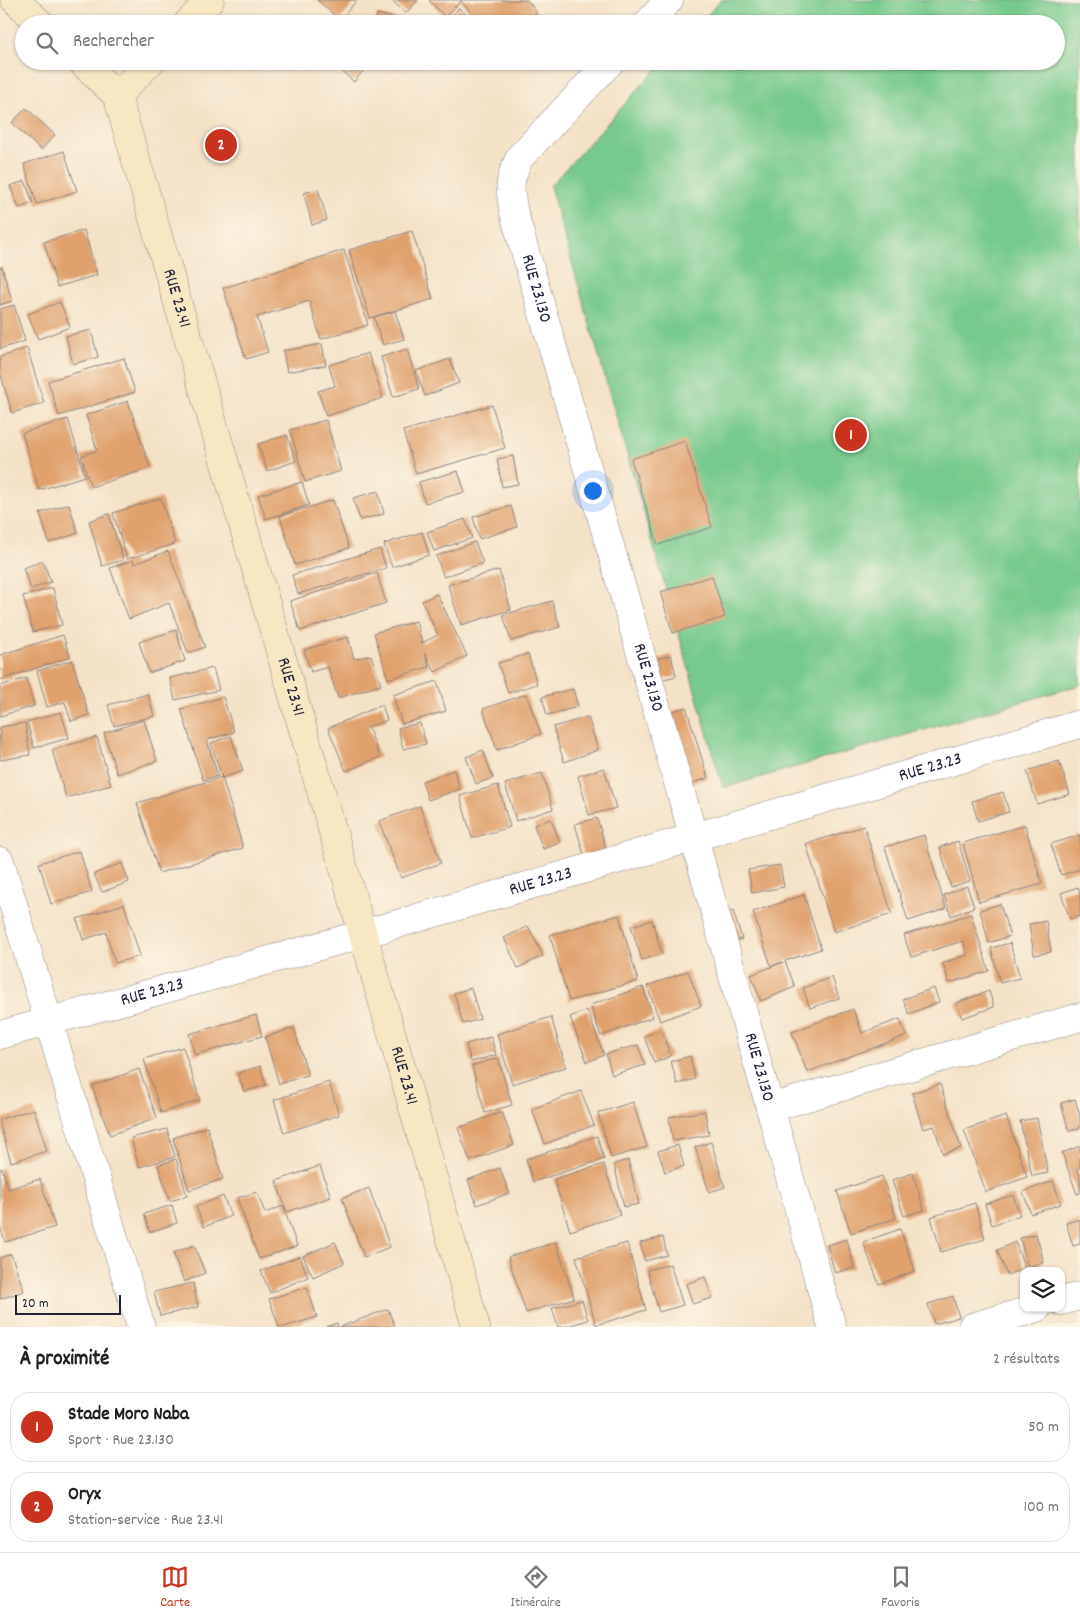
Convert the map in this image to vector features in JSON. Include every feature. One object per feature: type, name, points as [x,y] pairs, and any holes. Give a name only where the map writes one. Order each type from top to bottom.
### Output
[{"type":"street","points":[[15,0],[31,15]]},
{"type":"street","points":[[196,15],[210,0]]},
{"type":"street","points":[[655,15],[669,0]]},
{"type":"street","name":"RUE 23.41","points":[[90,70],[117,96],[364,934],[476,1327]]},
{"type":"street","points":[[117,96],[142,70]]},
{"type":"street","name":"RUE 23.130","points":[[602,70],[520,157],[512,172],[510,188],[516,222],[694,838],[832,1327]]},
{"type":"street","name":"RUE 23.23","points":[[0,1035],[364,934],[1080,724]]},
{"type":"street","points":[[0,861],[141,1327]]},
{"type":"street","points":[[770,1108],[1080,1017]]},
{"type":"street","points":[[1065,1300],[1080,1296]]},
{"type":"street","points":[[972,1327],[1023,1312]]},
{"type":"green space","points":[[721,0],[1080,0],[1080,685],[723,788],[550,186],[656,70],[1065,70],[1065,15],[707,15]]},
{"type":"building","points":[[317,0],[357,0],[344,15],[334,15]]},
{"type":"building","points":[[391,0],[418,0],[406,13]]},
{"type":"building","points":[[429,0],[527,0],[537,13],[534,15],[473,15],[461,1],[447,15],[443,15]]},
{"type":"building","points":[[459,8],[467,15],[453,15]]},
{"type":"building","points":[[340,70],[364,70],[354,82]]},
{"type":"building","points":[[26,108],[55,135],[41,150],[12,123]]},
{"type":"building","points":[[64,151],[77,191],[37,204],[24,164]]},
{"type":"building","points":[[25,181],[33,203],[19,208],[10,186]]},
{"type":"building","points":[[318,189],[327,220],[312,225],[304,193]]},
{"type":"building","points":[[84,230],[97,275],[57,287],[44,242]]},
{"type":"building","points":[[412,231],[433,299],[370,318],[349,250]]},
{"type":"building","points":[[344,250],[368,325],[321,339],[309,301],[257,317],[268,352],[246,359],[223,288]]},
{"type":"building","points":[[0,267],[2,267],[12,301],[0,305]]},
{"type":"building","points":[[60,302],[70,327],[38,339],[28,314]]},
{"type":"building","points":[[14,305],[25,341],[0,349],[0,309]]},
{"type":"building","points":[[395,311],[404,339],[383,345],[374,317]]},
{"type":"building","points":[[91,330],[98,357],[73,364],[66,336]]},
{"type":"building","points":[[322,344],[326,365],[287,372],[283,351]]},
{"type":"building","points":[[27,348],[44,403],[12,413],[0,372],[0,357]]},
{"type":"building","points":[[407,349],[419,389],[393,397],[381,357]]},
{"type":"building","points":[[368,353],[383,398],[326,416],[318,391],[335,386],[329,365]]},
{"type":"building","points":[[124,358],[135,392],[59,416],[48,381]]},
{"type":"building","points":[[450,359],[459,383],[425,396],[416,371]]},
{"type":"building","points":[[128,401],[150,468],[91,487],[81,456],[97,450],[86,415]]},
{"type":"building","points":[[492,405],[505,448],[416,474],[403,431]]},
{"type":"building","points":[[68,419],[85,476],[39,490],[22,433]]},
{"type":"building","points":[[326,420],[341,471],[305,482],[290,430]]},
{"type":"building","points":[[287,435],[296,461],[267,471],[258,444]]},
{"type":"building","points":[[685,441],[712,527],[658,545],[631,459]]},
{"type":"building","points":[[513,456],[518,484],[502,487],[497,459]]},
{"type":"building","points":[[458,471],[465,492],[425,503],[419,482]]},
{"type":"building","points":[[302,482],[309,505],[266,519],[258,495]]},
{"type":"building","points":[[378,491],[384,514],[360,520],[353,498]]},
{"type":"building","points":[[161,498],[175,544],[127,559],[113,513]]},
{"type":"building","points":[[333,500],[349,548],[295,565],[280,516]]},
{"type":"building","points":[[69,504],[78,533],[49,543],[40,513]]},
{"type":"building","points":[[511,506],[517,527],[479,539],[473,517]]},
{"type":"building","points":[[109,514],[123,560],[102,566],[89,521]]},
{"type":"building","points":[[465,519],[472,538],[434,551],[427,532]]},
{"type":"building","points":[[422,532],[429,555],[392,567],[384,544]]},
{"type":"building","points":[[475,542],[483,563],[444,577],[436,556]]},
{"type":"building","points":[[380,549],[386,568],[298,594],[292,575]]},
{"type":"building","points":[[168,551],[205,647],[188,653],[169,603],[129,619],[110,568],[133,560],[134,564]]},
{"type":"building","points":[[43,561],[51,582],[31,589],[23,568]]},
{"type":"building","points":[[499,570],[511,610],[461,625],[448,585]]},
{"type":"building","points":[[377,573],[386,603],[300,631],[290,601]]},
{"type":"building","points":[[712,576],[725,617],[673,633],[660,592]]},
{"type":"building","points":[[53,588],[62,625],[33,632],[23,596]]},
{"type":"building","points":[[437,594],[467,656],[435,672],[425,653],[429,667],[388,679],[374,633],[416,621],[422,643],[438,635],[422,601]]},
{"type":"building","points":[[552,601],[560,627],[511,641],[503,615]]},
{"type":"building","points":[[176,630],[185,661],[149,673],[139,642]]},
{"type":"building","points":[[63,635],[70,657],[0,680],[0,655]]},
{"type":"building","points":[[348,637],[354,659],[371,655],[381,685],[338,698],[328,667],[311,672],[304,650]]},
{"type":"building","points":[[528,654],[537,684],[508,693],[498,663]]},
{"type":"building","points":[[671,655],[676,676],[648,683],[643,663]]},
{"type":"building","points":[[72,660],[89,715],[71,721],[65,702],[47,707],[37,671]]},
{"type":"building","points":[[213,668],[219,690],[175,700],[170,678]]},
{"type":"building","points":[[26,678],[34,706],[0,716],[0,686]]},
{"type":"building","points":[[437,681],[446,711],[402,724],[393,695]]},
{"type":"building","points":[[573,689],[578,707],[547,715],[542,697]]},
{"type":"building","points":[[148,694],[154,716],[114,726],[108,705]]},
{"type":"building","points":[[526,694],[541,734],[497,750],[483,709]]},
{"type":"building","points":[[223,697],[234,732],[207,740],[218,776],[203,780],[181,709]]},
{"type":"building","points":[[382,705],[387,720],[368,727],[380,757],[346,771],[328,728]]},
{"type":"building","points":[[686,707],[708,778],[684,786],[663,714]]},
{"type":"building","points":[[61,712],[69,738],[34,748],[27,722]]},
{"type":"building","points":[[588,717],[598,750],[564,762],[553,727]]},
{"type":"building","points":[[144,720],[157,761],[117,774],[104,733]]},
{"type":"building","points":[[25,723],[30,755],[0,760],[0,727]]},
{"type":"building","points":[[420,723],[426,744],[403,749],[398,728]]},
{"type":"building","points":[[231,736],[243,771],[222,778],[211,743]]},
{"type":"building","points":[[97,737],[111,785],[66,798],[52,750]]},
{"type":"building","points":[[483,750],[493,778],[476,784],[466,757]]},
{"type":"building","points":[[1059,761],[1070,794],[1037,804],[1027,771]]},
{"type":"building","points":[[604,768],[616,808],[589,815],[578,776]]},
{"type":"building","points":[[454,770],[460,789],[428,800],[422,781]]},
{"type":"building","points":[[542,773],[553,809],[516,821],[505,784]]},
{"type":"building","points":[[222,777],[243,848],[159,873],[137,803]]},
{"type":"building","points":[[498,785],[510,827],[472,838],[460,796]]},
{"type":"building","points":[[1003,792],[1009,812],[978,821],[972,801]]},
{"type":"building","points":[[420,806],[441,863],[401,878],[379,821]]},
{"type":"building","points":[[597,818],[607,852],[585,858],[575,824]]},
{"type":"building","points":[[551,819],[560,843],[543,849],[534,825]]},
{"type":"building","points":[[1025,825],[1042,884],[979,902],[963,843]]},
{"type":"building","points":[[864,826],[892,914],[834,932],[806,844]]},
{"type":"building","points":[[924,835],[946,909],[908,921],[885,847]]},
{"type":"building","points":[[1080,835],[1080,869],[1061,875],[1051,844]]},
{"type":"building","points":[[958,841],[970,881],[951,887],[940,847]]},
{"type":"building","points":[[80,851],[92,892],[51,904],[39,863]]},
{"type":"building","points":[[122,863],[129,882],[102,892],[94,874]]},
{"type":"building","points":[[780,865],[784,887],[752,893],[748,870]]},
{"type":"building","points":[[967,886],[974,907],[951,916],[944,895]]},
{"type":"building","points":[[1078,887],[1080,893],[1080,916],[1070,919],[1061,893]]},
{"type":"building","points":[[804,895],[821,949],[785,961],[795,987],[761,1001],[751,975],[783,962],[771,966],[753,912]]},
{"type":"building","points":[[124,904],[140,956],[115,963],[106,932],[83,940],[77,919]]},
{"type":"building","points":[[1000,904],[1010,936],[989,943],[980,910]]},
{"type":"building","points":[[733,911],[742,939],[725,944],[717,916]]},
{"type":"building","points":[[971,914],[989,971],[949,983],[943,963],[967,955],[963,941],[911,957],[904,935]]},
{"type":"building","points":[[619,915],[638,981],[569,1001],[550,935]]},
{"type":"building","points":[[652,920],[662,954],[642,960],[631,926]]},
{"type":"building","points":[[1046,921],[1051,952],[1034,955],[1029,924]]},
{"type":"building","points":[[528,926],[543,956],[518,968],[504,938]]},
{"type":"building","points":[[1010,943],[1020,978],[1000,983],[991,948]]},
{"type":"building","points":[[688,971],[701,1006],[660,1021],[647,986]]},
{"type":"building","points":[[832,977],[839,998],[810,1008],[803,988]]},
{"type":"building","points":[[643,987],[653,1017],[601,1036],[590,1005]]},
{"type":"building","points":[[471,988],[480,1019],[463,1024],[454,993]]},
{"type":"building","points":[[934,988],[939,1002],[909,1014],[903,999]]},
{"type":"building","points":[[989,991],[994,1007],[962,1018],[956,1003]]},
{"type":"building","points":[[853,1009],[862,1033],[900,1019],[906,1036],[807,1072],[792,1032]]},
{"type":"building","points":[[587,1010],[604,1055],[587,1062],[570,1017]]},
{"type":"building","points":[[256,1015],[262,1036],[195,1055],[189,1034]]},
{"type":"building","points":[[551,1017],[566,1067],[512,1084],[497,1034]]},
{"type":"building","points":[[294,1028],[308,1075],[279,1084],[265,1037]]},
{"type":"building","points":[[661,1030],[671,1056],[654,1063],[644,1036]]},
{"type":"building","points":[[491,1037],[496,1055],[471,1062],[466,1044]]},
{"type":"building","points":[[638,1045],[645,1065],[612,1075],[606,1054]]},
{"type":"building","points":[[183,1047],[200,1100],[161,1113],[144,1059]]},
{"type":"building","points":[[690,1056],[695,1079],[677,1084],[671,1061]]},
{"type":"building","points":[[498,1058],[512,1105],[485,1113],[472,1066]]},
{"type":"building","points":[[260,1066],[266,1085],[244,1092],[238,1073]]},
{"type":"building","points":[[139,1069],[157,1118],[110,1135],[92,1086]]},
{"type":"building","points":[[329,1082],[339,1115],[284,1133],[274,1100]]},
{"type":"building","points":[[940,1084],[961,1148],[943,1154],[934,1126],[923,1129],[912,1093]]},
{"type":"building","points":[[581,1091],[594,1125],[545,1144],[532,1109]]},
{"type":"building","points":[[1075,1099],[1080,1116],[1080,1128],[1069,1131],[1061,1103]]},
{"type":"building","points":[[633,1102],[647,1147],[611,1158],[598,1113]]},
{"type":"building","points":[[34,1109],[47,1151],[11,1162],[0,1119]]},
{"type":"building","points":[[705,1111],[709,1135],[673,1141],[669,1117]]},
{"type":"building","points":[[502,1112],[514,1145],[470,1161],[458,1128]]},
{"type":"building","points":[[1006,1116],[1027,1177],[986,1192],[964,1130]]},
{"type":"building","points":[[1037,1118],[1048,1173],[1032,1176],[1020,1121]]},
{"type":"building","points":[[207,1127],[223,1179],[189,1190],[173,1138]]},
{"type":"building","points":[[167,1129],[175,1157],[139,1167],[131,1138]]},
{"type":"building","points":[[597,1136],[604,1159],[533,1182],[526,1159]]},
{"type":"building","points":[[711,1142],[725,1187],[709,1192],[695,1147]]},
{"type":"building","points":[[678,1145],[684,1166],[665,1172],[658,1151]]},
{"type":"building","points":[[1080,1146],[1080,1168],[1077,1169],[1080,1176],[1080,1193],[1077,1194],[1062,1153]]},
{"type":"building","points":[[176,1159],[187,1196],[170,1201],[158,1165]]},
{"type":"building","points":[[628,1160],[639,1204],[624,1207],[614,1164]]},
{"type":"building","points":[[604,1164],[620,1215],[570,1231],[554,1179]]},
{"type":"building","points":[[320,1166],[331,1197],[287,1212],[276,1181]]},
{"type":"building","points":[[2,1168],[8,1189],[40,1179],[55,1227],[5,1242],[0,1226],[0,1169]]},
{"type":"building","points":[[500,1168],[509,1193],[477,1205],[468,1180]]},
{"type":"building","points":[[913,1173],[924,1210],[904,1216],[892,1180]]},
{"type":"building","points":[[882,1176],[896,1218],[851,1233],[837,1191]]},
{"type":"building","points":[[1053,1181],[1061,1204],[1031,1214],[1023,1192]]},
{"type":"building","points":[[369,1188],[390,1247],[364,1257],[342,1198]]},
{"type":"building","points":[[257,1192],[265,1213],[283,1206],[297,1246],[259,1259],[237,1198]]},
{"type":"building","points":[[1013,1195],[1020,1215],[992,1225],[985,1204]]},
{"type":"building","points":[[223,1196],[231,1216],[204,1227],[196,1207]]},
{"type":"building","points":[[975,1203],[985,1239],[941,1252],[931,1217]]},
{"type":"building","points":[[172,1205],[177,1223],[150,1232],[144,1214]]},
{"type":"building","points":[[1080,1219],[1080,1244],[1073,1246],[1066,1223]]},
{"type":"building","points":[[900,1229],[915,1271],[879,1284],[863,1242]]},
{"type":"building","points":[[1036,1234],[1044,1262],[1028,1267],[1020,1238]]},
{"type":"building","points":[[663,1237],[667,1255],[645,1261],[640,1243]]},
{"type":"building","points":[[847,1239],[854,1268],[835,1273],[827,1245]]},
{"type":"building","points":[[335,1242],[344,1263],[313,1277],[303,1256]]},
{"type":"building","points":[[556,1242],[574,1298],[526,1313],[508,1257]]},
{"type":"building","points":[[1015,1242],[1025,1267],[1020,1267],[1020,1270],[1007,1275],[997,1250]]},
{"type":"building","points":[[627,1243],[646,1310],[596,1325],[576,1257]]},
{"type":"building","points":[[194,1245],[205,1273],[184,1282],[173,1253]]},
{"type":"building","points":[[11,1254],[24,1291],[0,1299],[0,1258]]},
{"type":"building","points":[[300,1256],[308,1277],[270,1293],[261,1271]]},
{"type":"building","points":[[670,1264],[683,1305],[659,1312],[647,1270]]},
{"type":"building","points":[[705,1277],[712,1298],[693,1304],[686,1284]]},
{"type":"building","points":[[193,1283],[198,1307],[160,1316],[154,1292]]},
{"type":"building","points":[[307,1287],[317,1317],[279,1327],[269,1299]]},
{"type":"building","points":[[953,1296],[959,1317],[934,1324],[928,1304]]},
{"type":"building","points":[[582,1300],[588,1320],[558,1327],[552,1308]]},
{"type":"building","points":[[388,1309],[395,1327],[340,1327]]},
{"type":"building","points":[[337,1323],[338,1327],[326,1327]]},
{"type":"place","name":"Oryx","points":[[221,145]]},
{"type":"place","name":"Stade Moro Naba","points":[[851,435]]}]
